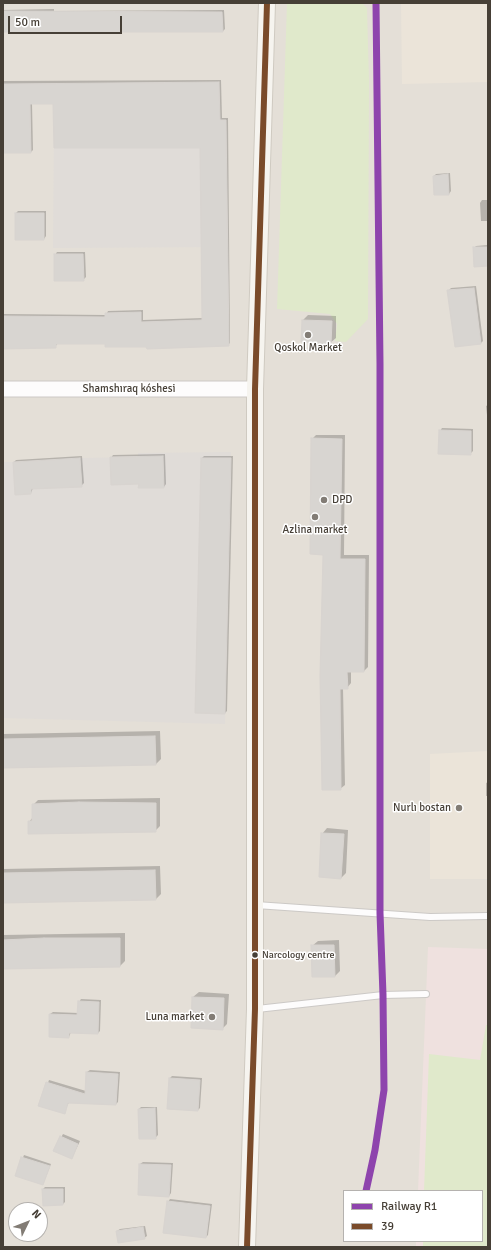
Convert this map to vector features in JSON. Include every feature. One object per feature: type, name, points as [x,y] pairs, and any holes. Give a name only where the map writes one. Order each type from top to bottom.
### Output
[{"type":"main road","points":[[248,1242],[255,1009],[255,389],[267,3]]},
{"type":"street","name":"Shamshıraq kóshesi","points":[[3,389],[255,389]]},
{"type":"lane","points":[[254,905],[430,917],[488,916]]},
{"type":"lane","points":[[255,1009],[384,995],[426,994]]},
{"type":"shaded area","points":[[3,3],[488,3],[488,1247],[3,1247]]},
{"type":"shaded area","points":[[401,3],[488,3],[488,82],[402,84]]},
{"type":"shaded area","points":[[226,120],[227,247],[53,248],[54,121]]},
{"type":"shaded area","points":[[231,452],[225,724],[3,718],[3,462],[13,462],[15,495],[31,494],[31,489],[82,487],[80,458],[138,457],[138,453]]},
{"type":"shaded area","name":"Nurlı bostan","points":[[488,751],[488,879],[430,879],[430,754]]},
{"type":"shaded area","points":[[428,947],[488,949],[488,1247],[416,1247],[416,1242],[483,1242],[483,1190],[418,1190]]},
{"type":"green space","points":[[287,3],[362,3],[367,8],[369,81],[368,319],[346,342],[335,341],[337,324],[330,314],[277,309]]},
{"type":"green space","points":[[486,1025],[488,1025],[488,1247],[423,1247],[423,1242],[483,1242],[483,1190],[424,1190],[429,1054],[480,1060]]},
{"type":"building","points":[[3,11],[222,12],[223,32],[3,32]]},
{"type":"building","points":[[219,82],[220,120],[226,120],[229,346],[147,349],[146,347],[105,347],[105,344],[56,344],[56,348],[3,349],[3,316],[105,317],[105,313],[141,312],[141,322],[202,320],[200,148],[54,148],[53,104],[30,104],[31,153],[3,153],[3,84]]},
{"type":"building","points":[[448,174],[449,195],[434,195],[433,176]]},
{"type":"building","points":[[15,213],[44,213],[44,240],[15,240]]},
{"type":"building","points":[[473,247],[488,247],[488,266],[474,267]]},
{"type":"building","points":[[54,254],[83,254],[84,281],[54,281]]},
{"type":"building","points":[[474,288],[481,344],[455,347],[447,290]]},
{"type":"building","points":[[302,320],[332,321],[331,344],[301,342]]},
{"type":"building","points":[[439,430],[471,431],[471,455],[438,454]]},
{"type":"building","points":[[311,438],[342,439],[340,559],[365,559],[364,672],[347,672],[348,689],[340,689],[341,790],[322,790],[320,676],[323,555],[310,554]]},
{"type":"building","points":[[163,456],[164,488],[138,488],[139,484],[111,485],[110,457]]},
{"type":"building","points":[[80,458],[82,487],[31,489],[31,494],[15,495],[13,462]]},
{"type":"building","points":[[201,458],[231,458],[225,714],[195,713]]},
{"type":"building","points":[[155,736],[156,765],[3,768],[3,739]]},
{"type":"building","points":[[79,802],[156,803],[156,832],[28,834],[28,821],[32,821],[32,804]]},
{"type":"building","points":[[321,833],[344,834],[341,879],[319,877]]},
{"type":"building","points":[[155,870],[156,900],[3,903],[3,873]]},
{"type":"building","points":[[44,938],[120,938],[120,967],[3,969],[3,940]]},
{"type":"building","points":[[311,945],[334,945],[335,977],[312,977]]},
{"type":"building","points":[[192,997],[224,998],[223,1030],[191,1028]]},
{"type":"building","points":[[78,1001],[99,1002],[98,1034],[69,1033],[69,1038],[49,1037],[49,1014],[77,1015]]},
{"type":"building","points":[[86,1072],[118,1074],[116,1105],[68,1103],[65,1114],[38,1106],[46,1082],[85,1094]]},
{"type":"building","points":[[169,1078],[200,1080],[198,1111],[167,1109]]},
{"type":"building","points":[[155,1108],[156,1139],[139,1139],[138,1109]]},
{"type":"building","points":[[60,1136],[78,1144],[72,1159],[53,1151]]},
{"type":"building","points":[[21,1157],[50,1166],[43,1185],[15,1176]]},
{"type":"building","points":[[139,1164],[171,1165],[169,1197],[138,1195]]},
{"type":"building","points":[[42,1189],[63,1189],[63,1205],[48,1206],[48,1202],[43,1202]]},
{"type":"building","points":[[167,1201],[210,1206],[206,1238],[163,1233]]},
{"type":"building","points":[[143,1227],[145,1239],[118,1243],[116,1231]]},
{"type":"rail line","name":"R1","points":[[366,1190],[375,1150],[384,1090],[380,913],[380,364],[376,3]]},
{"type":"transit line","name":"39","points":[[247,1247],[255,1009],[255,389],[267,3]]},
{"type":"place","name":"Qoskol Market","points":[[308,335]]},
{"type":"place","name":"DPD","points":[[324,500]]},
{"type":"place","name":"Azlina market","points":[[315,517]]},
{"type":"place","name":"Nurlı bostan","points":[[459,808]]},
{"type":"place","name":"Narcology centre","points":[[255,955]]},
{"type":"place","name":"Luna market","points":[[212,1017]]}]
